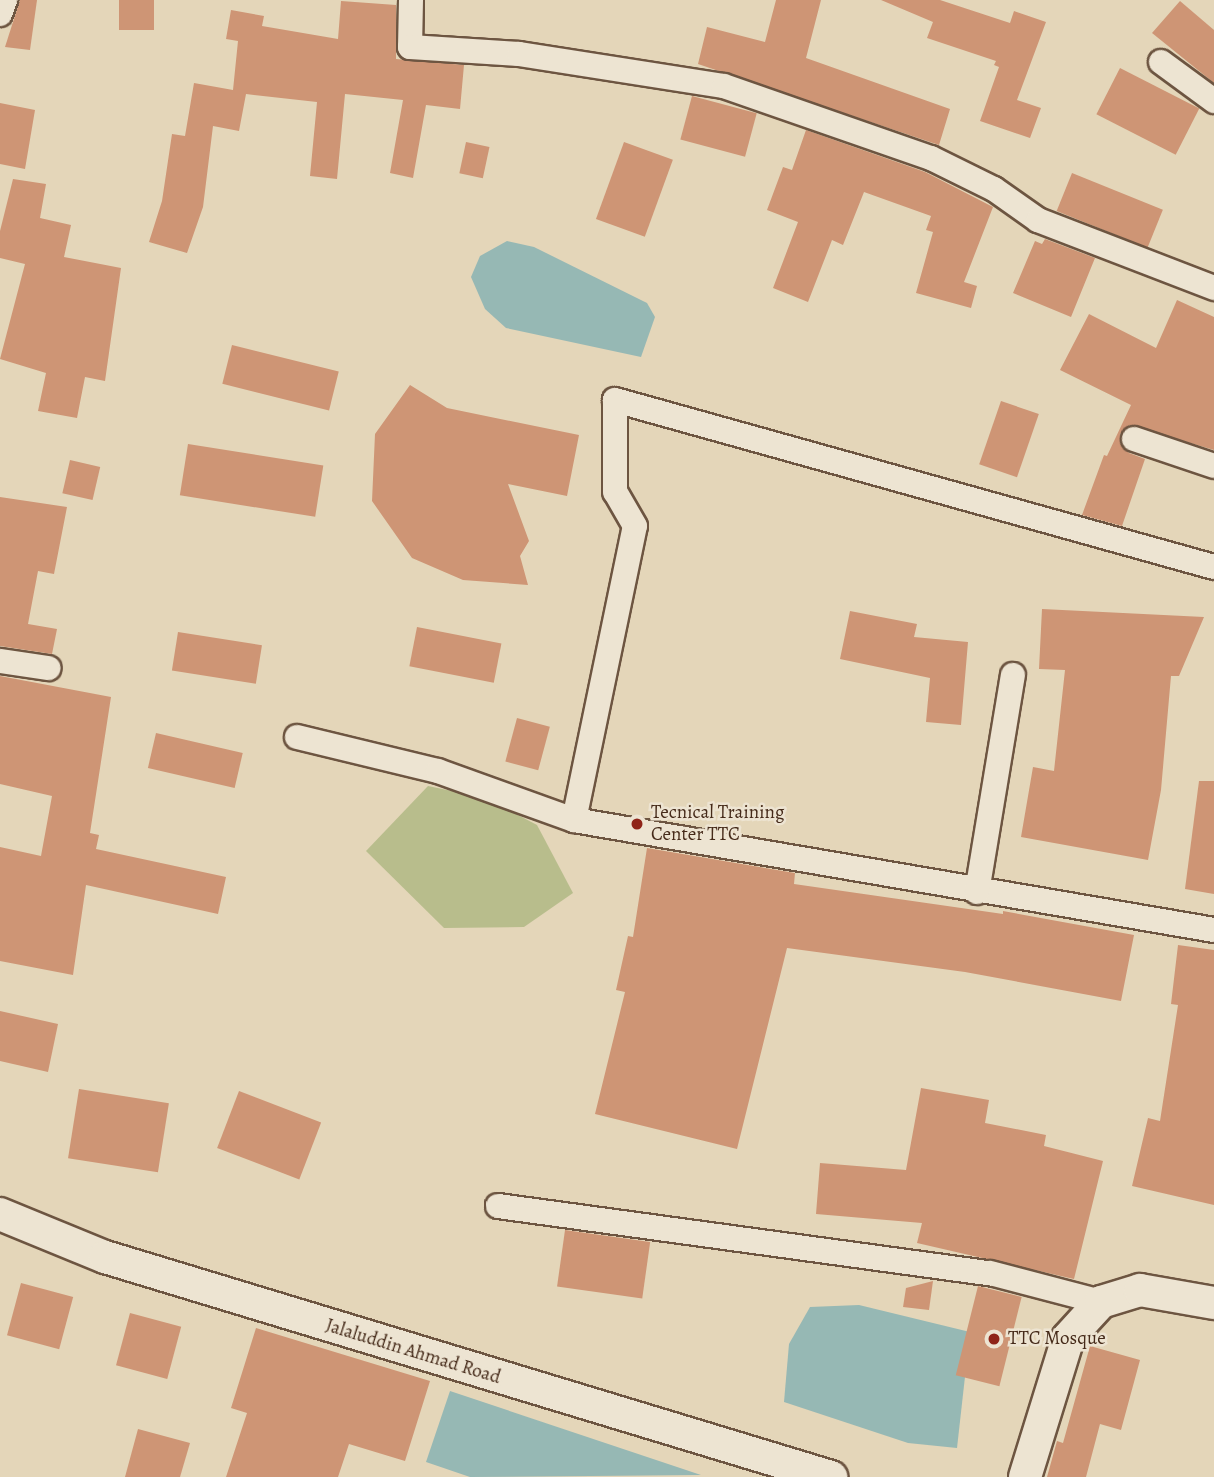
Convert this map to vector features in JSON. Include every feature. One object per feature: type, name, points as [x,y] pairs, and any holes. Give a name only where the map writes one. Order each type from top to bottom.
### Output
[{"type":"street","points":[[0,15],[5,0]]},
{"type":"street","points":[[411,0],[410,47],[519,54],[724,86],[931,158],[994,189],[1038,220],[1214,288]]},
{"type":"street","points":[[1161,62],[1214,101]]},
{"type":"street","points":[[574,820],[635,526],[615,492],[615,400],[1214,567]]},
{"type":"street","points":[[1135,439],[1214,466]]},
{"type":"street","points":[[0,661],[48,668]]},
{"type":"street","points":[[977,892],[1013,675]]},
{"type":"street","points":[[297,737],[438,771],[574,820],[977,892],[1214,930]]},
{"type":"street","points":[[498,1206],[990,1273],[1101,1302]]},
{"type":"street","name":"Jalaluddin Ahmad Road","points":[[0,1214],[105,1256],[831,1477]]},
{"type":"street","points":[[1025,1477],[1068,1338],[1101,1302],[1140,1290],[1214,1303]]},
{"type":"green space","points":[[428,786],[486,798],[537,825],[573,893],[524,927],[444,928],[366,851]]},
{"type":"water","points":[[507,241],[534,247],[647,303],[655,317],[641,357],[506,328],[485,309],[471,277],[480,256]]},
{"type":"water","points":[[859,1305],[970,1332],[957,1448],[908,1443],[784,1402],[789,1344],[810,1307]]},
{"type":"water","points":[[450,1391],[701,1475],[470,1477],[426,1462]]},
{"type":"building","points":[[20,0],[37,0],[30,50],[5,47]]},
{"type":"building","points":[[119,0],[154,0],[154,30],[119,30]]},
{"type":"building","points":[[776,0],[821,0],[806,58],[950,109],[939,145],[698,64],[707,27],[765,42]]},
{"type":"building","points":[[881,0],[940,0],[1010,23],[1014,11],[1046,22],[1017,100],[1041,108],[1030,138],[980,121],[999,67],[994,65],[996,61],[927,38],[933,22]]},
{"type":"building","points":[[341,1],[396,5],[396,59],[464,65],[460,109],[426,105],[413,178],[390,173],[403,100],[345,94],[337,179],[310,176],[317,102],[246,94],[239,131],[213,126],[203,207],[187,253],[149,242],[162,201],[172,134],[185,136],[194,83],[233,90],[238,41],[226,39],[231,10],[264,16],[262,26],[338,39]]},
{"type":"building","points":[[1180,1],[1214,30],[1214,83],[1152,33]]},
{"type":"building","points":[[1120,68],[1199,108],[1176,155],[1096,114]]},
{"type":"building","points":[[692,96],[757,113],[745,157],[680,139]]},
{"type":"building","points":[[0,103],[35,110],[25,169],[0,164]]},
{"type":"building","points":[[806,130],[925,172],[993,207],[964,282],[977,286],[971,308],[916,293],[933,232],[926,230],[931,216],[864,192],[843,245],[832,240],[808,302],[773,288],[798,222],[767,210],[783,167],[792,170]]},
{"type":"building","points":[[466,142],[489,147],[483,178],[459,173]]},
{"type":"building","points":[[624,142],[673,160],[645,237],[596,219]]},
{"type":"building","points":[[1072,173],[1163,210],[1148,248],[1057,211]]},
{"type":"building","points":[[13,179],[46,184],[40,218],[71,225],[64,257],[121,268],[105,381],[85,377],[77,418],[38,411],[46,373],[0,359],[25,264],[0,258],[0,231]]},
{"type":"building","points":[[1045,239],[1095,258],[1071,317],[1013,293],[1035,241],[1042,244]]},
{"type":"building","points":[[1177,300],[1214,317],[1214,450],[1130,425],[1120,434],[1120,443],[1129,453],[1145,459],[1122,526],[1082,515],[1104,455],[1107,456],[1131,405],[1060,370],[1089,314],[1156,348]]},
{"type":"building","points":[[232,345],[339,372],[329,410],[222,384]]},
{"type":"building","points":[[410,385],[447,408],[579,435],[567,496],[508,484],[529,541],[520,556],[528,585],[463,580],[412,558],[372,501],[375,434]]},
{"type":"building","points":[[1001,401],[1039,414],[1017,477],[979,464]]},
{"type":"building","points":[[188,444],[323,465],[315,517],[180,495]]},
{"type":"building","points":[[70,460],[100,467],[93,500],[62,493]]},
{"type":"building","points":[[0,497],[67,507],[54,574],[38,571],[28,624],[57,629],[52,654],[0,646]]},
{"type":"building","points":[[1042,609],[1204,617],[1179,676],[1171,676],[1161,790],[1148,860],[1021,837],[1033,767],[1054,771],[1065,670],[1039,669]]},
{"type":"building","points":[[850,611],[917,624],[914,637],[968,642],[961,725],[926,722],[930,678],[840,659]]},
{"type":"building","points":[[417,627],[501,643],[494,683],[409,666]]},
{"type":"building","points":[[178,632],[262,645],[256,684],[172,671]]},
{"type":"building","points":[[0,676],[111,697],[90,833],[99,835],[96,849],[226,877],[218,914],[86,885],[73,975],[0,961],[0,847],[41,856],[52,796],[0,784]]},
{"type":"building","points":[[517,718],[550,727],[538,770],[505,761]]},
{"type":"building","points":[[156,733],[243,753],[235,788],[148,768]]},
{"type":"building","points":[[1199,781],[1214,781],[1214,894],[1185,889]]},
{"type":"building","points":[[647,848],[795,873],[794,884],[1003,914],[1003,911],[1134,935],[1121,1001],[965,972],[787,948],[737,1149],[595,1114],[625,992],[616,990],[628,936],[633,937]]},
{"type":"building","points":[[1178,945],[1214,950],[1214,1205],[1132,1186],[1148,1118],[1160,1121],[1178,1005],[1171,1004]]},
{"type":"building","points":[[0,1011],[58,1024],[48,1072],[0,1061]]},
{"type":"building","points":[[921,1088],[989,1100],[985,1123],[1046,1135],[1044,1146],[1103,1161],[1074,1279],[917,1243],[922,1223],[816,1214],[820,1163],[906,1170]]},
{"type":"building","points":[[79,1089],[169,1103],[158,1172],[68,1158]]},
{"type":"building","points":[[239,1091],[321,1123],[299,1179],[217,1148]]},
{"type":"building","points":[[565,1230],[650,1242],[642,1298],[557,1286]]},
{"type":"building","points":[[933,1281],[929,1310],[903,1307],[906,1288]]},
{"type":"building","points":[[21,1283],[73,1297],[59,1349],[7,1335]]},
{"type":"building","name":"TTC Mosque","points":[[978,1286],[1022,1297],[999,1386],[956,1375]]},
{"type":"building","points":[[130,1313],[181,1327],[167,1379],[116,1365]]},
{"type":"building","points":[[256,1328],[430,1381],[405,1461],[349,1444],[338,1477],[226,1477],[247,1413],[231,1408]]},
{"type":"building","points":[[1090,1346],[1140,1360],[1121,1430],[1100,1424],[1086,1477],[1047,1477],[1057,1441],[1063,1443]]},
{"type":"building","points":[[138,1429],[190,1443],[180,1477],[125,1477]]},
{"type":"place","name":"Tecnical Training Center TTC","points":[[637,824]]},
{"type":"place","name":"TTC Mosque","points":[[994,1339]]}]
